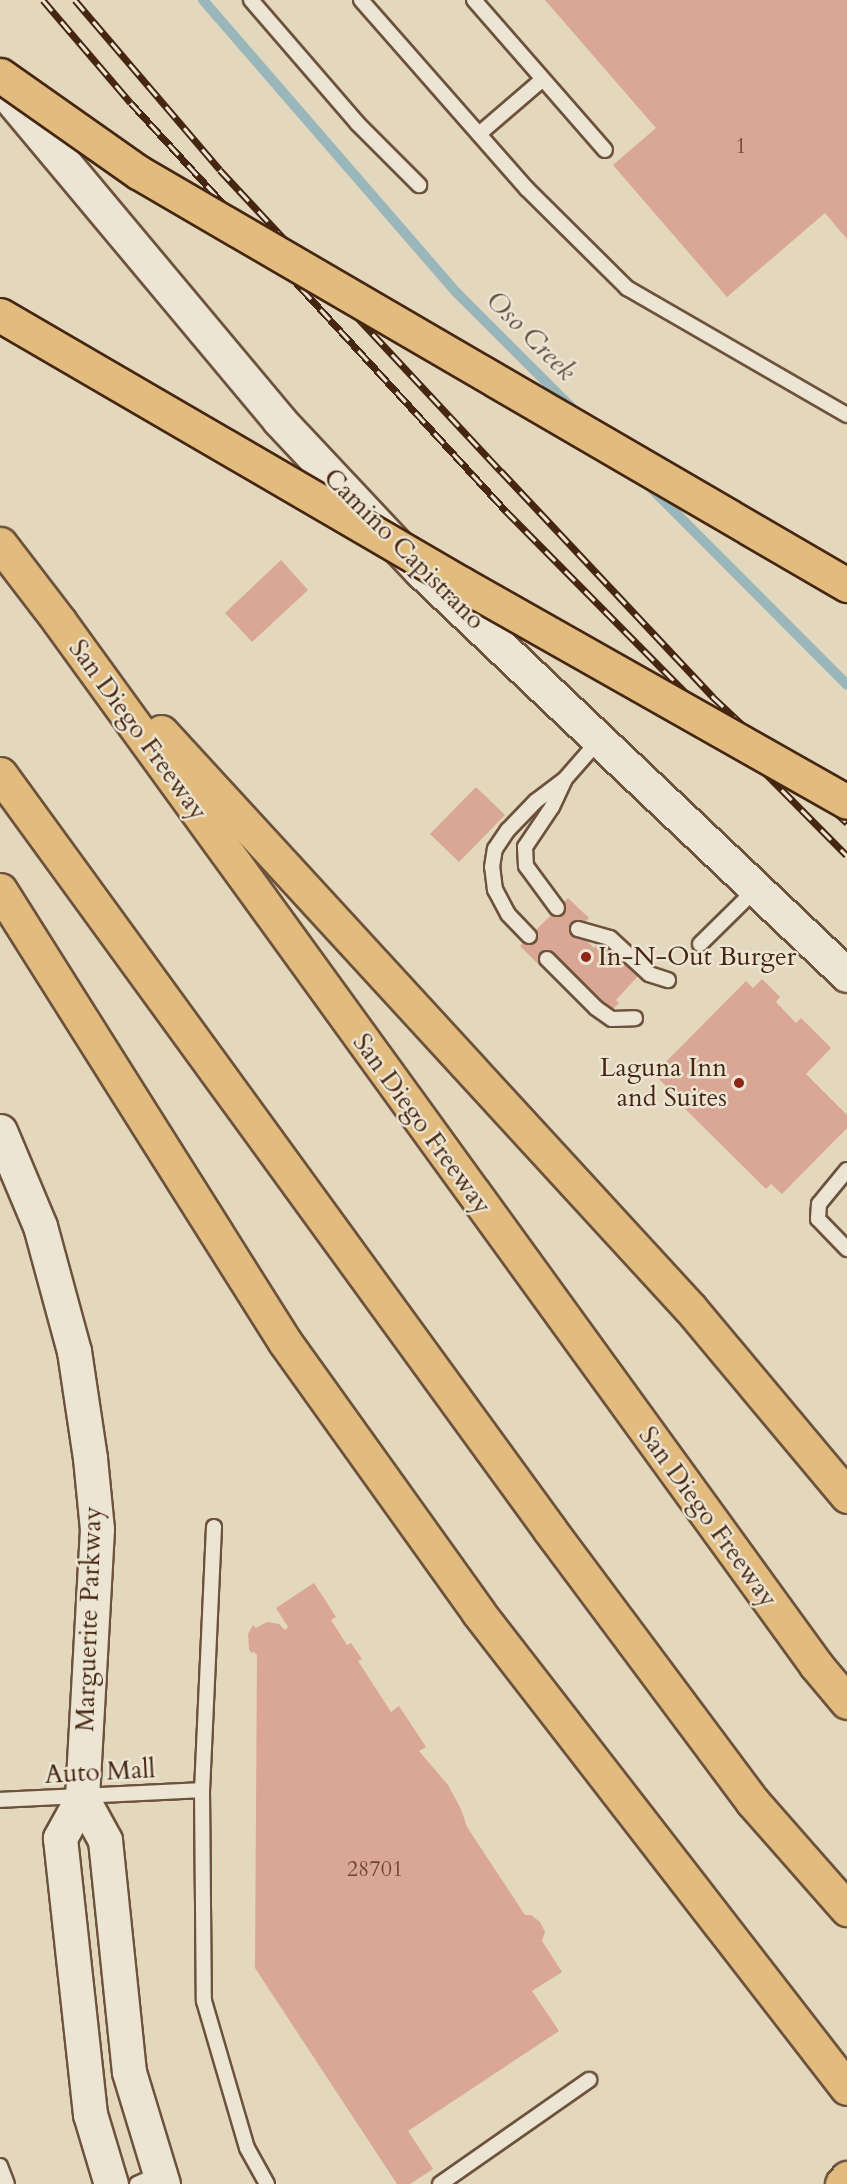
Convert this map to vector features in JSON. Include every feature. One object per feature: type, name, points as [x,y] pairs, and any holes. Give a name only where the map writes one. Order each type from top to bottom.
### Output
[{"type":"main road","points":[[0,75],[138,172],[847,585]]},
{"type":"main road","name":"Camino Capistrano","points":[[0,86],[279,420],[421,571],[847,975]]},
{"type":"main road","points":[[0,315],[462,584],[847,802]]},
{"type":"main road","name":"San Diego Freeway","points":[[0,544],[59,621],[488,1216],[816,1665],[847,1702]]},
{"type":"main road","points":[[59,621],[690,1308],[847,1496]]},
{"type":"main road","points":[[0,774],[752,1801],[847,1909]]},
{"type":"main road","points":[[0,890],[285,1342],[478,1612],[847,2088]]},
{"type":"main road","name":"Marguerite Parkway","points":[[0,1131],[40,1226],[74,1351],[90,1458],[97,1529],[82,1798],[60,1838],[90,2114],[111,2184]]},
{"type":"main road","points":[[82,1798],[105,1840],[129,2072],[153,2181]]},
{"type":"main road","points":[[842,2184],[847,2178]]},
{"type":"lane","points":[[251,0],[357,123],[419,185]]},
{"type":"lane","points":[[361,0],[527,189],[627,288],[847,415]]},
{"type":"lane","points":[[474,0],[605,150]]},
{"type":"lane","points":[[479,134],[543,79]]},
{"type":"lane","points":[[529,936],[508,914],[495,890],[492,867],[495,849],[508,830],[536,801],[565,779],[600,740]]},
{"type":"lane","points":[[557,908],[525,866],[525,847],[552,807],[565,779]]},
{"type":"lane","points":[[700,944],[757,888]]},
{"type":"lane","points":[[578,929],[610,938],[649,974],[668,980]]},
{"type":"lane","points":[[547,959],[596,1008],[612,1019],[635,1018]]},
{"type":"lane","points":[[847,1170],[819,1204],[818,1219],[847,1249]]},
{"type":"lane","points":[[214,1527],[202,1790],[204,2001],[247,2148],[267,2184]]},
{"type":"lane","name":"Auto Mall","points":[[0,1800],[82,1798],[202,1790]]},
{"type":"lane","points":[[440,2184],[589,2080]]},
{"type":"lane","points":[[0,2166],[7,2184]]},
{"type":"building","points":[[545,0],[847,0],[847,239],[825,213],[727,297],[613,165],[656,128]]},
{"type":"building","points":[[281,560],[308,590],[252,642],[225,613]]},
{"type":"building","points":[[476,787],[505,815],[459,862],[430,834]]},
{"type":"building","name":"In-N-Out Burger","points":[[568,898],[589,918],[576,930],[594,948],[598,943],[606,950],[609,948],[638,976],[616,1000],[619,1003],[609,1013],[551,955],[540,966],[520,946]]},
{"type":"building","name":"Laguna Inn and Suites","points":[[762,979],[780,997],[776,1002],[796,1023],[801,1018],[831,1048],[806,1074],[847,1115],[847,1128],[782,1194],[771,1184],[766,1189],[669,1093],[671,1091],[654,1074],[746,981],[753,988]]},
{"type":"building","points":[[314,1583],[336,1617],[331,1620],[347,1645],[351,1643],[362,1659],[358,1661],[391,1712],[399,1706],[426,1747],[419,1751],[448,1785],[461,1809],[467,1827],[525,1915],[531,1915],[540,1922],[545,1932],[542,1941],[562,1972],[532,1991],[559,2031],[408,2131],[433,2169],[410,2184],[397,2184],[255,1968],[257,1655],[253,1651],[252,1654],[249,1649],[248,1634],[253,1625],[256,1628],[267,1622],[279,1624],[285,1630],[288,1627],[276,1608]]},
{"type":"waterway","name":"Oso Creek","points":[[203,0],[457,293],[576,412]]},
{"type":"waterway","name":"Oso Creek","points":[[646,483],[847,685]]},
{"type":"railway","points":[[43,0],[131,103],[506,511],[847,855]]},
{"type":"railway","points":[[75,0],[220,170],[501,471],[713,697],[847,823]]},
{"type":"place","name":"In-N-Out Burger","points":[[586,957]]},
{"type":"place","name":"Laguna Inn and Suites","points":[[739,1083]]}]
